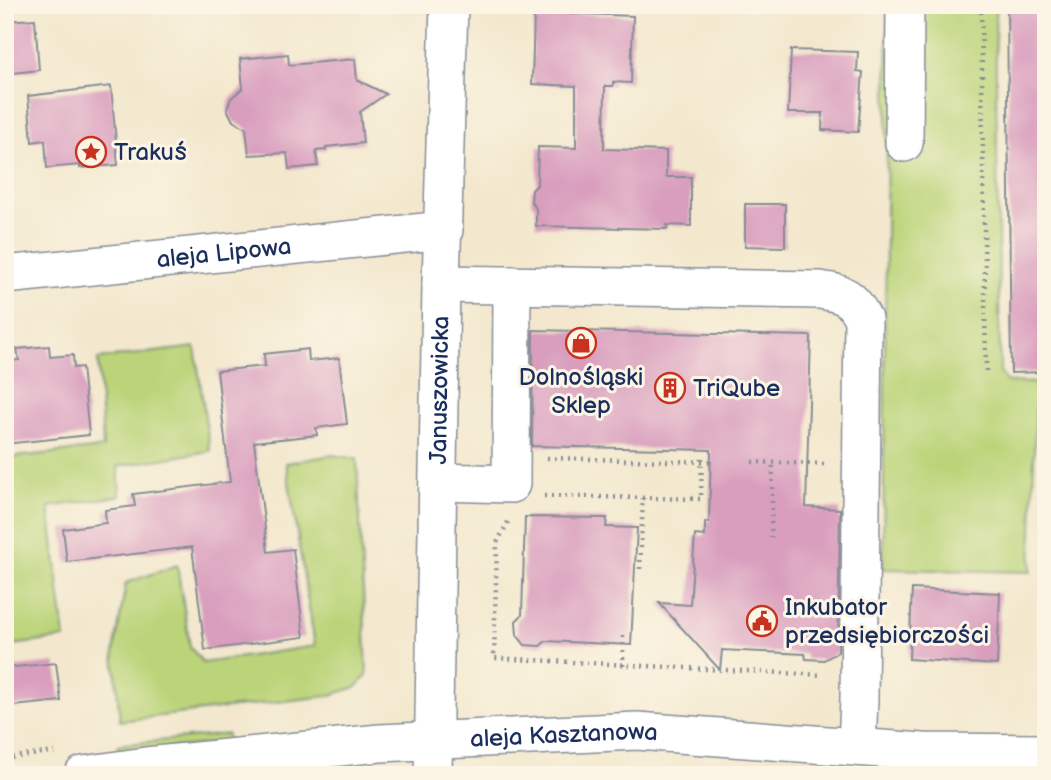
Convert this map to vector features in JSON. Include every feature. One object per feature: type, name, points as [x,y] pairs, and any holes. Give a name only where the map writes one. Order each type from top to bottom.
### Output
[{"type":"street","name":"Januszowicka","points":[[433,758],[449,5]]},
{"type":"street","points":[[904,143],[905,5]]},
{"type":"street","name":"aleja Lipowa","points":[[5,275],[444,230]]},
{"type":"street","points":[[441,284],[820,290],[842,294],[856,303],[863,319],[857,747]]},
{"type":"street","points":[[439,482],[511,484],[512,285]]},
{"type":"street","name":"aleja Kasztanowa","points":[[75,762],[146,766],[369,744],[433,758],[637,731],[923,752],[1046,753]]},
{"type":"path","points":[[981,5],[986,371]]},
{"type":"path","points":[[534,496],[701,499],[702,453]]},
{"type":"path","points":[[511,457],[710,462]]},
{"type":"path","points":[[752,462],[861,465]]},
{"type":"path","points":[[771,538],[773,462]]},
{"type":"path","points":[[640,569],[643,498]]},
{"type":"path","points":[[509,519],[497,543],[494,658],[859,677]]},
{"type":"path","points":[[623,634],[623,666]]},
{"type":"path","points":[[5,758],[75,762]]},
{"type":"green space","points":[[888,5],[995,5],[1000,372],[1007,382],[1036,383],[1031,572],[883,569]]},
{"type":"green space","points":[[195,347],[210,451],[118,466],[120,496],[49,507],[65,638],[5,646],[5,458],[103,448],[98,359]]},
{"type":"green space","points":[[332,455],[357,459],[367,675],[357,687],[327,696],[120,721],[114,653],[126,583],[177,565],[190,647],[203,663],[315,646],[286,463]]},
{"type":"green space","points":[[227,734],[228,742],[119,753],[118,745]]},
{"type":"building","points":[[1007,5],[1046,5],[1046,372],[1011,373]]},
{"type":"building","points":[[534,12],[633,16],[631,83],[613,82],[613,86],[605,86],[604,149],[666,151],[666,177],[691,177],[691,226],[667,225],[667,229],[536,226],[536,208],[531,202],[532,190],[537,185],[538,147],[576,148],[576,86],[532,84]]},
{"type":"building","points":[[35,19],[39,70],[5,74],[5,21]]},
{"type":"building","points":[[791,50],[858,52],[857,71],[863,72],[858,132],[822,130],[823,113],[788,113]]},
{"type":"building","points":[[288,54],[289,65],[355,59],[357,80],[386,94],[360,112],[363,143],[326,147],[326,150],[316,151],[318,166],[289,169],[287,153],[249,155],[246,128],[233,121],[227,109],[231,98],[243,88],[240,59]]},
{"type":"building","points":[[111,86],[118,165],[47,168],[45,140],[32,142],[28,96]]},
{"type":"building","points":[[745,204],[785,204],[785,247],[745,246]]},
{"type":"building","points":[[533,330],[811,336],[806,507],[840,509],[838,652],[824,660],[806,659],[805,654],[722,650],[720,670],[659,603],[690,605],[695,535],[705,536],[705,522],[709,522],[711,450],[532,446]]},
{"type":"building","points":[[49,346],[50,357],[73,355],[74,368],[82,367],[89,435],[5,444],[5,362],[19,360],[17,349]]},
{"type":"building","points":[[308,349],[309,361],[339,358],[347,424],[316,428],[317,435],[254,442],[268,552],[293,549],[304,637],[205,650],[192,547],[67,562],[63,529],[106,523],[105,510],[135,506],[133,494],[230,482],[217,371],[265,366],[264,354]]},
{"type":"building","points":[[525,517],[607,518],[606,527],[637,528],[631,645],[546,641],[540,646],[525,645],[517,635],[516,621],[522,615]]},
{"type":"building","points":[[912,589],[1000,593],[997,665],[909,659]]},
{"type":"building","points":[[56,663],[61,701],[5,707],[5,668]]},
{"type":"place","name":"Trakuś","points":[[91,152]]},
{"type":"place","name":"Dolnośląski Sklep","points":[[581,343]]},
{"type":"place","name":"TriQube","points":[[670,388]]},
{"type":"place","name":"Inkubator przedsiębiorczości","points":[[762,621]]}]
